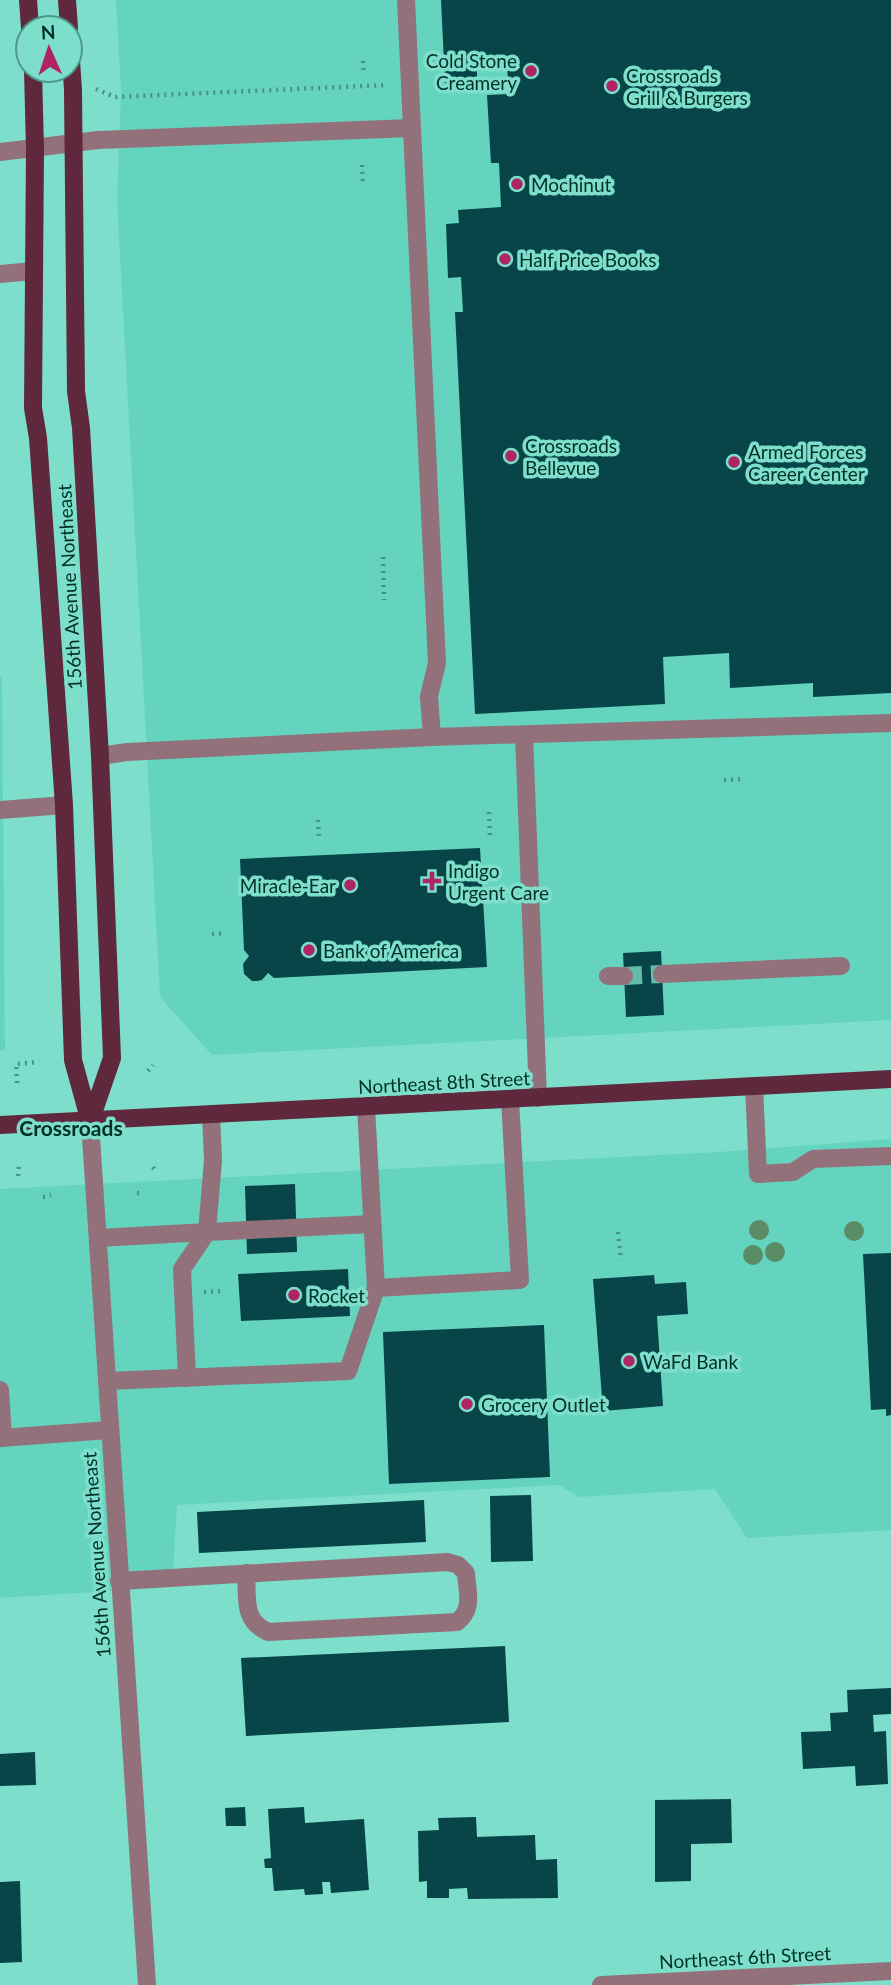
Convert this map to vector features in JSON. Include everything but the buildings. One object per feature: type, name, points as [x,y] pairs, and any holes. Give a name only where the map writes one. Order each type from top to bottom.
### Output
[{"type":"main road","name":"156th Avenue Northeast","points":[[33,84],[33,408],[39,451],[64,805],[73,1060],[90,1122]]},
{"type":"main road","name":"156th Avenue Northeast","points":[[72,84],[76,391],[81,428],[100,756],[112,1058],[90,1122]]},
{"type":"main road","name":"Northeast 8th Street","points":[[0,1125],[891,1079]]},
{"type":"street","points":[[406,0],[437,663],[429,696],[432,737]]},
{"type":"street","points":[[0,152],[98,140],[412,128]]},
{"type":"street","points":[[0,274],[33,271]]},
{"type":"street","points":[[100,756],[127,752],[432,737],[891,723]]},
{"type":"street","points":[[524,735],[538,1098]]},
{"type":"street","points":[[0,810],[64,805]]},
{"type":"street","points":[[662,974],[841,966]]},
{"type":"street","points":[[754,1086],[758,1174],[793,1172],[813,1159],[891,1156]]},
{"type":"street","points":[[376,1288],[520,1280],[510,1099]]},
{"type":"street","points":[[107,1381],[348,1371],[376,1288],[366,1107]]},
{"type":"street","points":[[187,1378],[182,1269],[207,1232],[213,1160],[211,1115]]},
{"type":"street","name":"156th Avenue Northeast","points":[[90,1122],[147,1985]]},
{"type":"street","points":[[98,1238],[372,1224]]},
{"type":"street","points":[[0,1390],[2,1438],[109,1430]]},
{"type":"street","points":[[119,1581],[246,1573],[447,1562],[458,1565],[466,1573],[468,1604],[466,1615],[457,1622],[268,1632],[256,1627],[249,1618],[246,1573]]},
{"type":"street","name":"Northeast 6th Street","points":[[601,1985],[891,1971]]},
{"type":"path","points":[[363,61],[364,75]]},
{"type":"path","points":[[95,88],[115,97],[381,85]]},
{"type":"path","points":[[362,165],[363,184]]},
{"type":"path","points":[[383,556],[384,600]]},
{"type":"path","points":[[724,780],[746,779]]},
{"type":"path","points":[[489,812],[490,838]]},
{"type":"path","points":[[318,820],[319,839]]},
{"type":"path","points":[[212,934],[226,933]]},
{"type":"path","points":[[17,1083],[16,1064],[39,1062]]},
{"type":"path","points":[[148,1071],[153,1066]]},
{"type":"path","points":[[18,1176],[19,1166]]},
{"type":"path","points":[[137,1193],[144,1195]]},
{"type":"path","points":[[43,1197],[51,1195]]},
{"type":"path","points":[[618,1232],[621,1261]]},
{"type":"path","points":[[197,1293],[224,1291]]},
{"type":"shaded area","name":"Crossroads Bellevue","points":[[116,0],[891,0],[891,1020],[212,1055],[160,997],[117,199],[121,91]]},
{"type":"shaded area","points":[[2,677],[5,1050],[0,1050]]},
{"type":"shaded area","points":[[891,1139],[891,1530],[747,1538],[715,1489],[579,1497],[559,1485],[177,1505],[172,1587],[0,1598],[0,1189],[719,1152]]},
{"type":"tunnel","points":[[624,976],[662,974]]},
{"type":"place","name":"Cold Stone Creamery","points":[[531,71]]},
{"type":"place","name":"Crossroads Grill & Burgers","points":[[612,86]]},
{"type":"place","name":"Mochinut","points":[[517,184]]},
{"type":"place","name":"Half Price Books","points":[[505,259]]},
{"type":"place","name":"Crossroads Bellevue","points":[[511,456]]},
{"type":"place","name":"Armed Forces Career Center","points":[[734,462]]},
{"type":"place","name":"Indigo Urgent Care","points":[[432,881]]},
{"type":"place","name":"Miracle-Ear","points":[[350,885]]},
{"type":"place","name":"Bank of America","points":[[309,950]]},
{"type":"place","name":"Rocket","points":[[294,1295]]},
{"type":"place","name":"WaFd Bank","points":[[629,1361]]},
{"type":"place","name":"Grocery Outlet","points":[[467,1404]]},
{"type":"district","name":"Crossroads","points":[[71,1127]]}]
